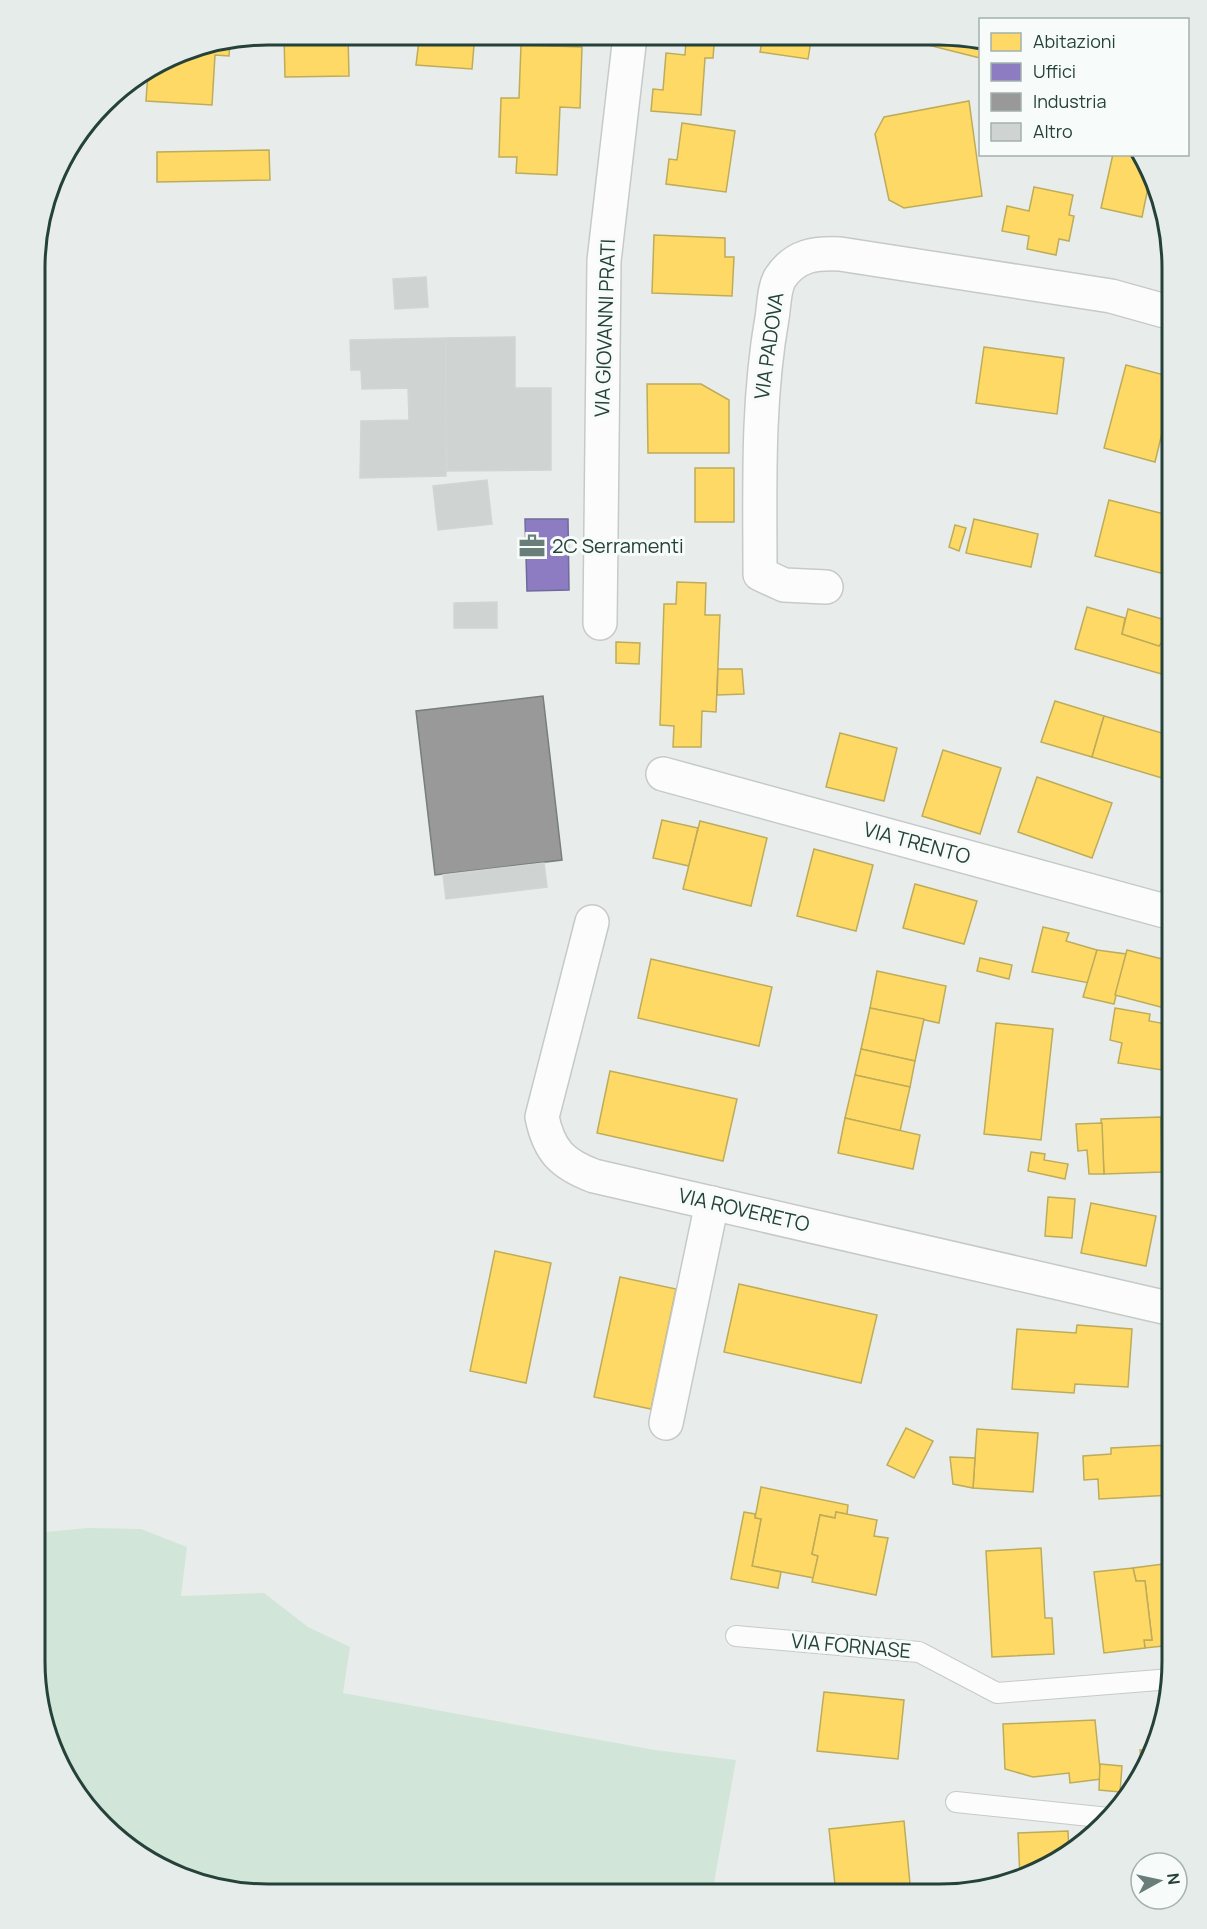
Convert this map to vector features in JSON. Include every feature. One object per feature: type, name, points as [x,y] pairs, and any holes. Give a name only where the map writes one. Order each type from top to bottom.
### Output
[{"type":"street","name":"VIA GIOVANNI PRATI","points":[[600,623],[604,261],[629,45]]},
{"type":"street","name":"VIA PADOVA","points":[[826,587],[784,585],[760,574],[760,420],[765,361],[778,280],[801,257],[819,253],[840,254],[1111,296],[1162,309]]},
{"type":"street","name":"VIA TRENTO","points":[[663,774],[1162,910]]},
{"type":"street","name":"VIA ROVERETO","points":[[592,922],[542,1117],[546,1138],[569,1166],[594,1176],[1162,1308]]},
{"type":"street","points":[[666,1423],[712,1203]]},
{"type":"lane","name":"VIA FORNASE","points":[[736,1636],[919,1652],[997,1693],[1161,1680]]},
{"type":"lane","points":[[956,1802],[1099,1817]]},
{"type":"green space","points":[[88,1528],[141,1529],[187,1547],[181,1596],[264,1593],[308,1627],[350,1647],[343,1693],[655,1750],[736,1760],[714,1884],[254,1884],[225,1880],[170,1861],[132,1838],[110,1819],[83,1785],[62,1746],[49,1704],[45,1675],[45,1532]]},
{"type":"building: Abitazioni","points":[[284,45],[348,45],[349,76],[285,77]]},
{"type":"building: Abitazioni","points":[[418,45],[474,45],[472,69],[416,65]]},
{"type":"building: Abitazioni","points":[[521,45],[582,47],[580,108],[560,107],[557,175],[516,173],[517,157],[499,157],[501,98],[519,98]]},
{"type":"building: Abitazioni","points":[[686,45],[714,45],[713,58],[705,58],[701,115],[651,111],[653,89],[663,90],[666,53],[685,55]]},
{"type":"building: Abitazioni","points":[[761,45],[810,45],[808,59],[760,52]]},
{"type":"building: Abitazioni","points":[[928,45],[979,49],[979,58]]},
{"type":"building: Abitazioni","points":[[230,48],[229,56],[215,55],[212,105],[146,101],[147,81],[183,62]]},
{"type":"building: Abitazioni","points":[[969,101],[982,196],[904,208],[889,200],[875,134],[884,117]]},
{"type":"building: Abitazioni","points":[[682,123],[735,131],[726,192],[666,184],[669,159],[677,160]]},
{"type":"building: Abitazioni","points":[[269,150],[270,180],[157,182],[157,152]]},
{"type":"building: Abitazioni","points":[[1113,156],[1131,156],[1148,190],[1142,217],[1101,208]]},
{"type":"building: Abitazioni","points":[[1034,187],[1073,195],[1069,215],[1074,216],[1069,241],[1059,239],[1056,255],[1027,249],[1029,236],[1002,231],[1007,206],[1029,211]]},
{"type":"building: Abitazioni","points":[[654,235],[725,238],[725,257],[734,257],[732,296],[652,293]]},
{"type":"building: Abitazioni","points":[[984,347],[1064,358],[1057,414],[976,403]]},
{"type":"building: Abitazioni","points":[[1126,365],[1162,374],[1162,433],[1155,462],[1104,448]]},
{"type":"building: Abitazioni","points":[[647,384],[701,384],[729,400],[729,453],[648,453]]},
{"type":"building: Abitazioni","points":[[695,468],[734,468],[734,522],[695,522]]},
{"type":"building: Abitazioni","points":[[1109,500],[1162,513],[1162,573],[1095,556]]},
{"type":"building: Abitazioni","points":[[974,519],[1038,534],[1031,567],[966,553]]},
{"type":"building: Abitazioni","points":[[955,525],[966,528],[959,551],[949,547]]},
{"type":"building: Abitazioni","points":[[677,582],[706,583],[705,615],[720,615],[716,712],[702,711],[701,747],[673,747],[674,726],[660,725],[664,604],[676,604]]},
{"type":"building: Abitazioni","points":[[1087,607],[1125,618],[1122,634],[1159,646],[1162,642],[1162,674],[1075,649]]},
{"type":"building: Abitazioni","points":[[1128,609],[1162,619],[1162,642],[1159,646],[1122,634]]},
{"type":"building: Abitazioni","points":[[616,642],[640,643],[639,664],[616,663]]},
{"type":"building: Abitazioni","points":[[718,669],[742,669],[744,694],[717,695]]},
{"type":"building: Abitazioni","points":[[1055,701],[1104,716],[1092,757],[1041,742]]},
{"type":"building: Abitazioni","points":[[1104,716],[1162,733],[1162,778],[1092,757]]},
{"type":"building: Abitazioni","points":[[840,733],[897,748],[884,801],[826,787]]},
{"type":"building: Abitazioni","points":[[943,750],[1001,768],[980,834],[922,816]]},
{"type":"building: Abitazioni","points":[[1037,777],[1112,803],[1092,858],[1018,832]]},
{"type":"building: Abitazioni","points":[[662,820],[698,828],[689,866],[653,858]]},
{"type":"building: Abitazioni","points":[[700,821],[767,838],[751,906],[683,889]]},
{"type":"building: Abitazioni","points":[[814,849],[873,865],[856,931],[797,916]]},
{"type":"building: Abitazioni","points":[[915,884],[977,901],[964,944],[903,928]]},
{"type":"building: Abitazioni","points":[[1043,927],[1069,933],[1066,941],[1097,950],[1089,983],[1032,972]]},
{"type":"building: Abitazioni","points":[[1097,950],[1126,954],[1114,1004],[1083,997]]},
{"type":"building: Abitazioni","points":[[1127,950],[1162,959],[1162,1007],[1115,995]]},
{"type":"building: Abitazioni","points":[[980,958],[1012,965],[1009,979],[977,971]]},
{"type":"building: Abitazioni","points":[[651,959],[772,987],[759,1046],[638,1018]]},
{"type":"building: Abitazioni","points":[[877,971],[946,986],[939,1023],[870,1008]]},
{"type":"building: Abitazioni","points":[[870,1008],[924,1019],[915,1061],[861,1049]]},
{"type":"building: Abitazioni","points":[[1115,1008],[1150,1014],[1149,1021],[1162,1023],[1162,1070],[1118,1063],[1122,1043],[1110,1040]]},
{"type":"building: Abitazioni","points":[[996,1023],[1053,1029],[1041,1140],[984,1134]]},
{"type":"building: Abitazioni","points":[[861,1049],[915,1061],[910,1087],[855,1075]]},
{"type":"building: Abitazioni","points":[[610,1071],[737,1099],[723,1161],[597,1133]]},
{"type":"building: Abitazioni","points":[[855,1075],[910,1087],[900,1131],[845,1118]]},
{"type":"building: Abitazioni","points":[[1161,1117],[1162,1172],[1104,1174],[1101,1119]]},
{"type":"building: Abitazioni","points":[[845,1118],[920,1135],[913,1169],[838,1153]]},
{"type":"building: Abitazioni","points":[[1102,1123],[1104,1174],[1089,1174],[1087,1150],[1078,1151],[1076,1124]]},
{"type":"building: Abitazioni","points":[[1031,1152],[1045,1154],[1044,1160],[1068,1164],[1065,1179],[1028,1171]]},
{"type":"building: Abitazioni","points":[[1048,1197],[1075,1199],[1072,1238],[1045,1236]]},
{"type":"building: Abitazioni","points":[[1091,1203],[1156,1216],[1146,1266],[1081,1253]]},
{"type":"building: Abitazioni","points":[[495,1251],[551,1263],[526,1383],[470,1371]]},
{"type":"building: Abitazioni","points":[[620,1277],[676,1289],[651,1409],[594,1397]]},
{"type":"building: Abitazioni","points":[[739,1284],[877,1315],[861,1383],[724,1352]]},
{"type":"building: Abitazioni","points":[[1077,1325],[1132,1329],[1128,1387],[1075,1384],[1074,1393],[1012,1389],[1017,1329],[1076,1333]]},
{"type":"building: Abitazioni","points":[[906,1428],[933,1441],[914,1478],[887,1465]]},
{"type":"building: Abitazioni","points":[[977,1429],[1038,1433],[1033,1492],[973,1488]]},
{"type":"building: Abitazioni","points":[[1162,1445],[1162,1496],[1099,1499],[1098,1479],[1084,1480],[1083,1456],[1111,1454],[1111,1448]]},
{"type":"building: Abitazioni","points":[[950,1457],[975,1458],[973,1488],[953,1484]]},
{"type":"building: Abitazioni","points":[[761,1487],[848,1505],[847,1514],[836,1512],[835,1518],[820,1515],[812,1554],[818,1556],[814,1578],[752,1566],[761,1519],[755,1518]]},
{"type":"building: Abitazioni","points":[[744,1512],[755,1514],[755,1518],[761,1519],[752,1566],[781,1572],[778,1588],[731,1579]]},
{"type":"building: Abitazioni","points":[[836,1512],[877,1520],[874,1536],[888,1538],[876,1595],[812,1582],[818,1556],[812,1554],[820,1515],[835,1518]]},
{"type":"building: Abitazioni","points":[[1041,1548],[1045,1618],[1052,1618],[1054,1654],[992,1657],[986,1551]]},
{"type":"building: Abitazioni","points":[[1162,1564],[1162,1646],[1145,1648],[1144,1640],[1152,1640],[1145,1581],[1136,1581],[1133,1568]]},
{"type":"building: Abitazioni","points":[[1133,1568],[1136,1581],[1145,1581],[1152,1640],[1144,1640],[1145,1648],[1104,1653],[1094,1572]]},
{"type":"building: Abitazioni","points":[[824,1692],[904,1700],[898,1759],[817,1751]]},
{"type":"building: Abitazioni","points":[[1095,1720],[1101,1779],[1070,1783],[1069,1773],[1033,1777],[1005,1769],[1003,1724]]},
{"type":"building: Abitazioni","points":[[1100,1764],[1122,1766],[1119,1792],[1099,1790]]},
{"type":"building: Abitazioni","points":[[904,1821],[910,1884],[835,1884],[829,1829]]},
{"type":"building: Abitazioni","points":[[1068,1831],[1069,1842],[1020,1869],[1018,1833]]},
{"type":"building: Uffici","points":[[525,519],[568,519],[569,590],[527,591]]},
{"type":"building: Industria","points":[[543,696],[562,860],[435,875],[416,711]]},
{"type":"building: Altro","points":[[426,277],[428,307],[395,309],[393,279]]},
{"type":"building: Altro","points":[[515,337],[515,388],[551,388],[551,470],[447,471],[446,338]]},
{"type":"building: Altro","points":[[446,338],[446,476],[360,478],[361,421],[409,420],[408,388],[362,389],[361,370],[351,370],[350,340]]},
{"type":"building: Altro","points":[[487,480],[492,524],[438,530],[433,486]]},
{"type":"building: Altro","points":[[497,602],[497,628],[454,628],[454,603]]},
{"type":"building: Altro","points":[[544,863],[547,887],[446,899],[443,875]]},
{"type":"place","name":"2C Serramenti","points":[[532,546]]}]
